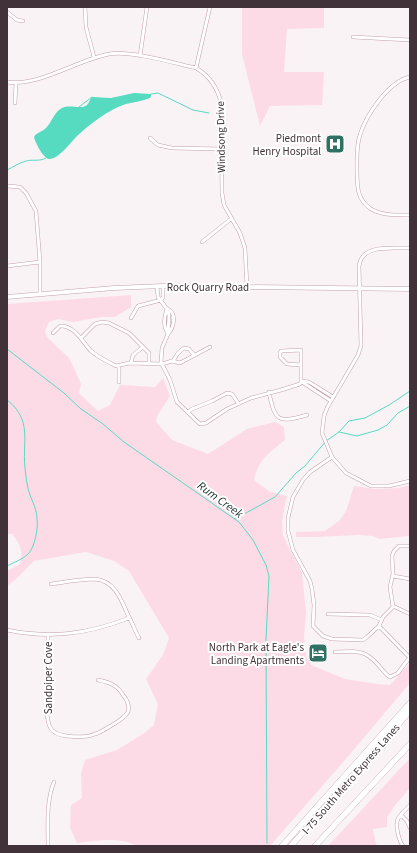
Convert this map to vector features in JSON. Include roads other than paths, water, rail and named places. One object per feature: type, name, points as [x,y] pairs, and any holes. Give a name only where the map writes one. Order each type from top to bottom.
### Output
[{"type":"highway","points":[[282,846],[410,702]]},
{"type":"highway","name":"I-75 South Metro Express Lanes","points":[[291,846],[410,711]]},
{"type":"highway","points":[[315,846],[410,744]]},
{"type":"street","points":[[84,7],[86,27],[94,57]]},
{"type":"street","points":[[140,56],[147,7]]},
{"type":"street","points":[[196,68],[210,7]]},
{"type":"street","points":[[7,12],[17,20],[22,21]]},
{"type":"street","points":[[353,37],[410,40]]},
{"type":"street","name":"Windsong Drive","points":[[7,82],[16,83],[36,80],[94,57],[119,53],[196,68],[204,73],[214,83],[222,102],[222,193],[224,205],[240,233],[246,248],[247,287]]},
{"type":"street","points":[[410,77],[395,83],[369,117],[362,130],[359,141],[357,153],[357,174],[358,192],[363,201],[370,208],[382,214],[410,215]]},
{"type":"street","points":[[15,103],[16,83]]},
{"type":"street","points":[[150,138],[158,145],[172,148],[222,149]]},
{"type":"street","points":[[7,186],[20,187],[26,193],[36,211],[40,262],[40,294]]},
{"type":"street","points":[[202,242],[231,219]]},
{"type":"street","points":[[410,248],[379,249],[366,252],[362,257],[360,264],[361,346],[358,356],[327,408],[324,416],[322,433],[332,457],[346,473],[371,486],[389,486],[410,481]]},
{"type":"street","points":[[7,266],[40,262]]},
{"type":"street","points":[[161,300],[163,297],[163,286]]},
{"type":"street","name":"Rock Quarry Road","points":[[7,297],[114,288],[163,286],[360,290],[410,289]]},
{"type":"street","points":[[157,287],[158,297],[173,315],[173,328],[168,334],[162,348],[162,364],[172,385],[176,400],[199,423],[203,424],[238,403],[257,395],[301,383],[302,350],[284,350],[280,354],[280,357],[287,364],[301,365]]},
{"type":"street","points":[[130,318],[138,306],[161,300]]},
{"type":"street","points":[[167,309],[165,314],[165,328],[168,334]]},
{"type":"street","points":[[81,338],[95,324],[108,322],[129,333],[143,347],[149,355],[149,364]]},
{"type":"street","points":[[53,333],[59,327],[63,326],[73,331],[81,338],[92,352],[114,365],[119,366],[131,363],[162,364],[173,361],[180,363],[210,347]]},
{"type":"street","points":[[131,363],[133,356],[143,347]]},
{"type":"street","points":[[173,361],[178,353],[184,348],[191,351],[194,355]]},
{"type":"street","points":[[119,366],[119,382]]},
{"type":"street","points":[[301,380],[309,382],[334,397]]},
{"type":"street","points":[[301,380],[307,386],[331,401]]},
{"type":"street","points":[[269,392],[273,410],[279,418],[289,420],[307,415]]},
{"type":"street","points":[[188,412],[227,393],[232,394],[238,403]]},
{"type":"street","points":[[332,457],[310,472],[303,480],[293,497],[288,518],[288,531],[293,550],[310,581],[314,605],[312,620],[313,626],[316,630],[323,636],[332,639],[363,640],[367,637],[379,626],[393,606],[390,587],[393,576],[393,552],[399,546],[410,546]]},
{"type":"street","points":[[393,576],[410,579]]},
{"type":"street","points":[[51,584],[89,580],[101,580],[108,583],[120,595],[139,638]]},
{"type":"street","points":[[393,606],[410,614]]},
{"type":"street","points":[[328,614],[370,615],[382,620]]},
{"type":"street","points":[[7,630],[48,635],[90,630],[129,618]]},
{"type":"street","points":[[335,652],[355,651],[365,653],[372,658],[390,677],[398,673],[410,658],[379,626]]},
{"type":"street","name":"Sandpiper Cove","points":[[48,635],[47,714],[49,726],[53,731],[66,735],[91,736],[100,732],[127,714],[129,707],[128,703],[119,689],[109,682],[98,680]]},
{"type":"street","points":[[48,846],[50,790],[54,782]]},
{"type":"street","points":[[403,846],[396,824],[397,820],[410,805]]},
{"type":"street","points":[[401,815],[408,821],[410,828]]},
{"type":"waterway","points":[[151,94],[158,93],[193,110],[209,113]]},
{"type":"waterway","points":[[79,107],[92,97]]},
{"type":"waterway","points":[[7,170],[26,161],[41,160],[46,158]]},
{"type":"waterway","name":"Rum Creek","points":[[7,349],[124,442],[239,522],[253,540],[266,565],[269,576],[266,639],[267,843]]},
{"type":"waterway","points":[[235,519],[275,497],[296,473],[305,466],[326,441],[339,432],[349,421],[365,418],[389,405],[410,391]]},
{"type":"waterway","points":[[7,400],[17,410],[23,422],[25,433],[26,478],[37,516],[36,536],[31,550],[22,559],[7,566]]},
{"type":"waterway","points":[[339,432],[357,436],[378,430],[387,425],[398,413],[410,406]]},
{"type":"place","name":"Piedmont Henry Hospital","points":[[335,144]]},
{"type":"place","name":"North Park at Eagle's Landing Apartments","points":[[318,653]]}]
